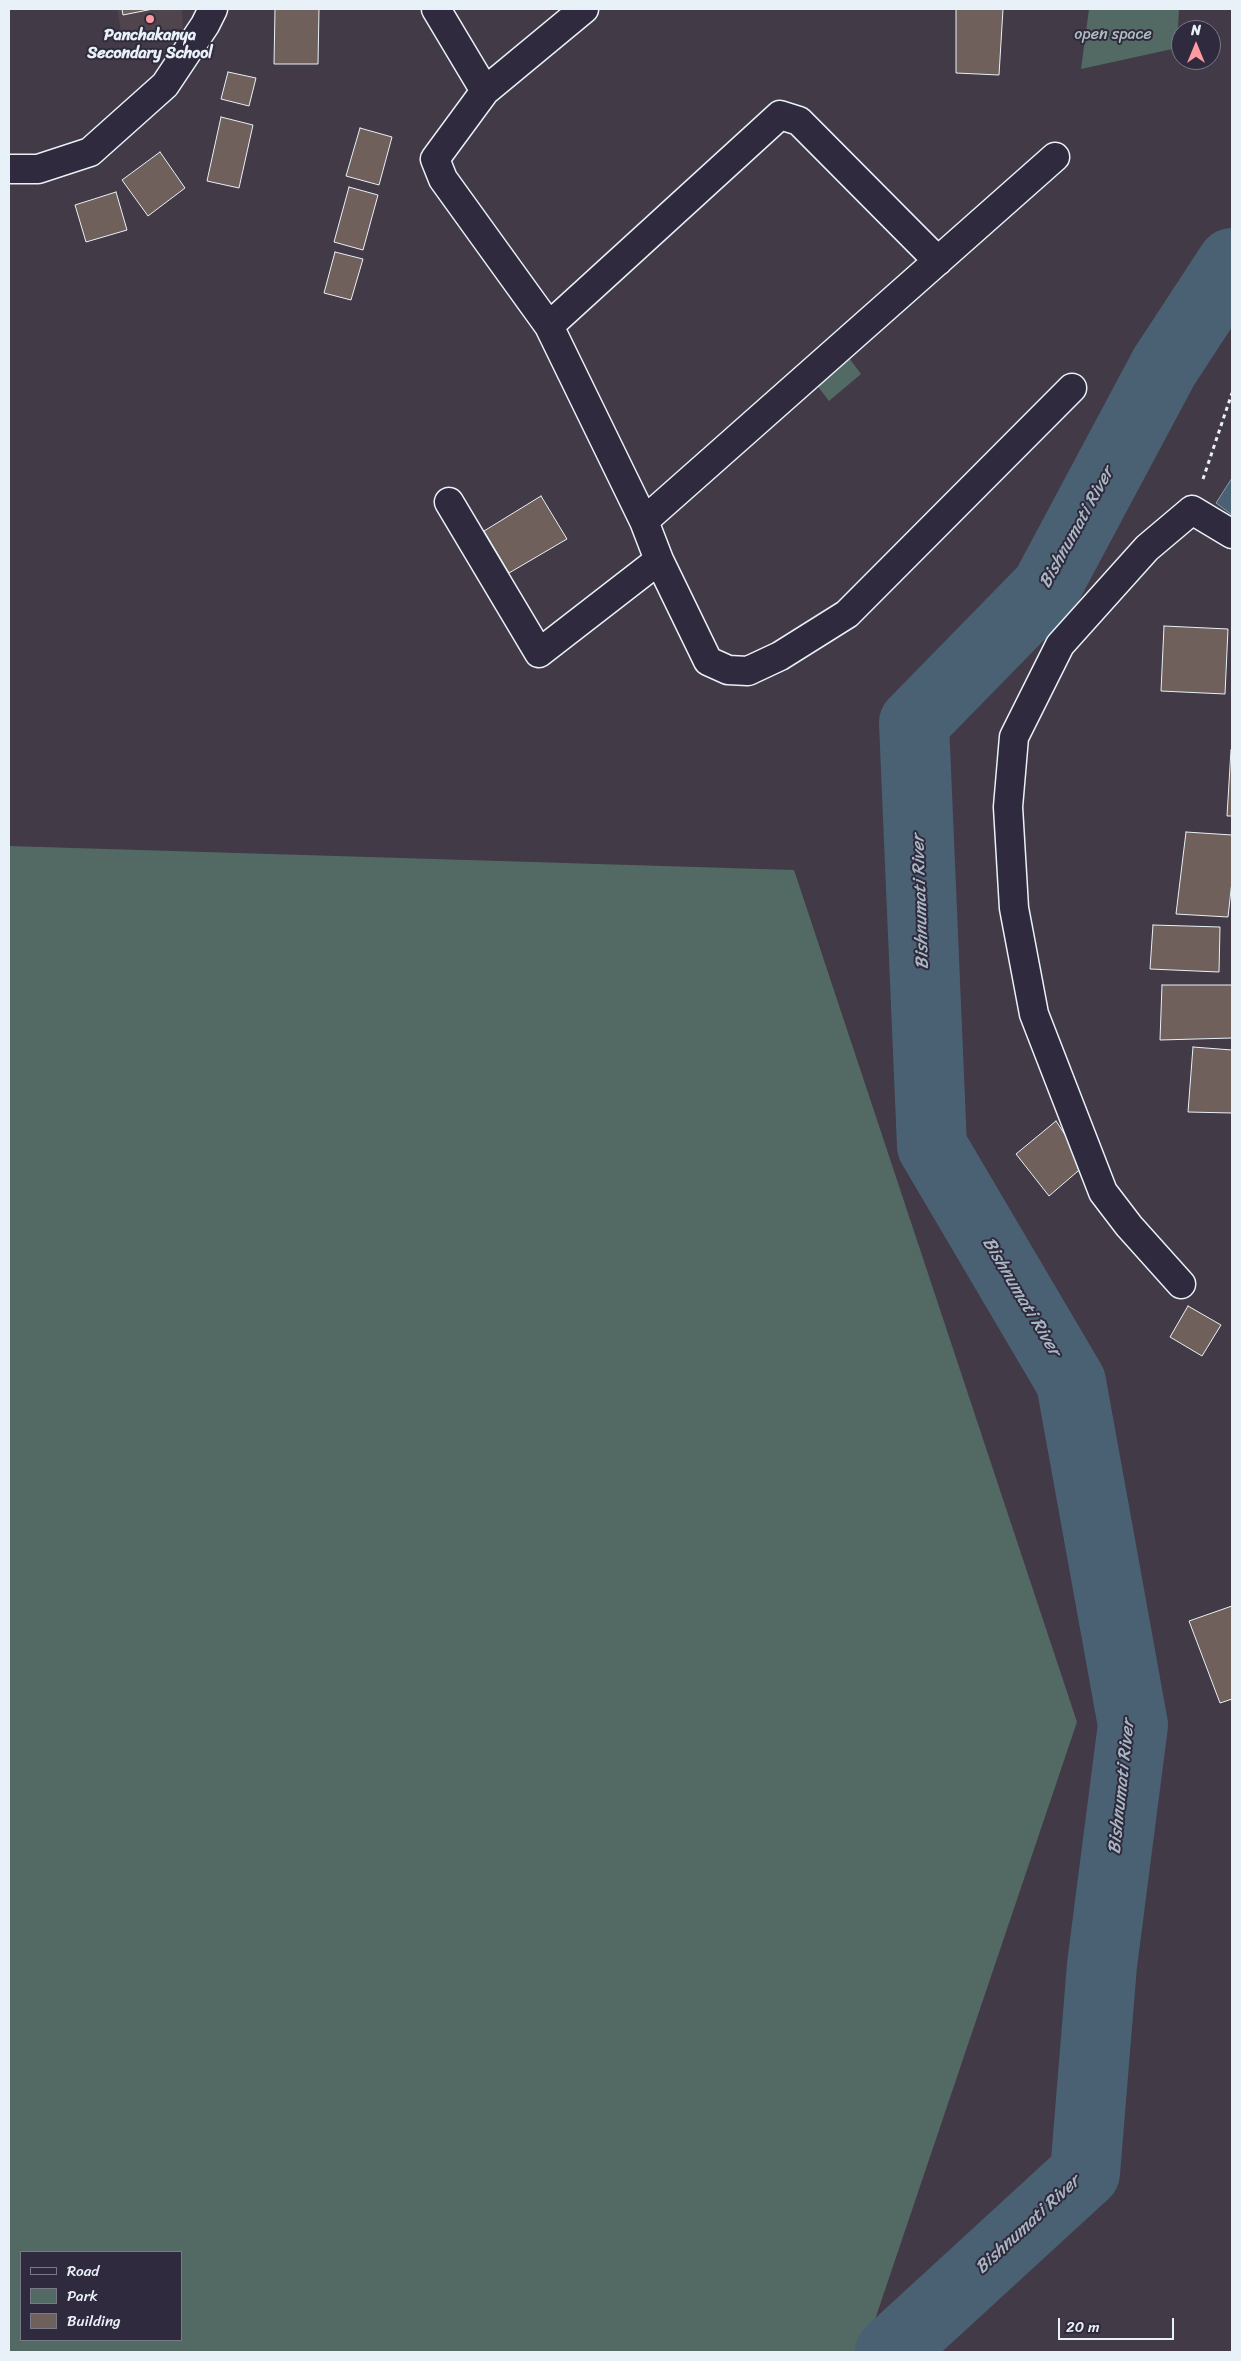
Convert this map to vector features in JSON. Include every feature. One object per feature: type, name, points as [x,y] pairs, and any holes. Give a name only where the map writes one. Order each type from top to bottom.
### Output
[{"type":"street","points":[[9,169],[38,169],[90,152],[165,85],[205,25],[213,9]]},
{"type":"street","points":[[436,9],[485,91]]},
{"type":"street","points":[[584,9],[485,91],[435,159],[443,179],[549,326],[644,521],[659,560],[708,661],[728,670],[748,672],[780,656],[847,614],[1072,388]]},
{"type":"street","points":[[549,326],[780,115],[799,121],[938,261]]},
{"type":"street","points":[[644,521],[1055,157]]},
{"type":"street","points":[[449,502],[539,653],[659,560]]},
{"type":"street","points":[[1181,1284],[1129,1226],[1103,1192],[1034,1014],[1014,908],[1008,807],[1014,737],[1060,645],[1148,548],[1192,510],[1232,534]]},
{"type":"path","points":[[1192,510],[1232,393]]},
{"type":"shaded area","name":"Panchakanya Secondary School","points":[[117,9],[182,9],[183,29],[121,31]]},
{"type":"green space","name":"open space","points":[[1089,9],[1179,9],[1178,20],[1171,20],[1171,49],[1081,69]]},
{"type":"green space","points":[[841,347],[861,374],[829,401],[809,375]]},
{"type":"green space","points":[[9,846],[794,870],[1077,1722],[864,2352],[9,2352]]},
{"type":"water","points":[[1232,478],[1232,515],[1216,503]]},
{"type":"building","points":[[122,9],[153,9],[123,15]]},
{"type":"building","points":[[275,9],[319,9],[318,64],[274,64]]},
{"type":"building","points":[[956,9],[1003,9],[999,75],[956,73]]},
{"type":"building","points":[[228,72],[256,78],[249,106],[221,99]]},
{"type":"building","points":[[221,117],[253,125],[239,188],[207,181]]},
{"type":"building","points":[[360,128],[392,137],[379,185],[346,176]]},
{"type":"building","points":[[160,152],[185,188],[148,216],[122,180]]},
{"type":"building","points":[[349,187],[378,195],[363,250],[334,242]]},
{"type":"building","points":[[116,192],[127,230],[86,242],[75,205]]},
{"type":"building","points":[[335,252],[363,259],[351,300],[324,293]]},
{"type":"building","points":[[541,496],[567,539],[509,573],[484,531]]},
{"type":"building","points":[[1164,626],[1228,629],[1225,694],[1161,691]]},
{"type":"building","points":[[1231,750],[1232,816],[1227,816]]},
{"type":"building","points":[[1186,832],[1232,835],[1232,881],[1228,917],[1176,914]]},
{"type":"building","points":[[1153,925],[1220,927],[1219,972],[1150,969]]},
{"type":"building","points":[[1162,985],[1232,985],[1232,1038],[1160,1040]]},
{"type":"building","points":[[1193,1047],[1232,1050],[1232,1113],[1188,1112]]},
{"type":"building","points":[[1056,1121],[1085,1165],[1049,1196],[1016,1154]]},
{"type":"building","points":[[1188,1306],[1221,1325],[1202,1356],[1170,1337]]},
{"type":"building","points":[[1232,1606],[1232,1699],[1220,1703],[1189,1621]]},
{"type":"waterway","name":"Bishnumati River","points":[[890,2352],[1085,2173],[1102,1965],[1133,1725],[1071,1382],[932,1146],[914,723],[1046,588],[1164,367],[1232,263]]},
{"type":"place","name":"Panchakanya Secondary School","points":[[150,19]]}]
